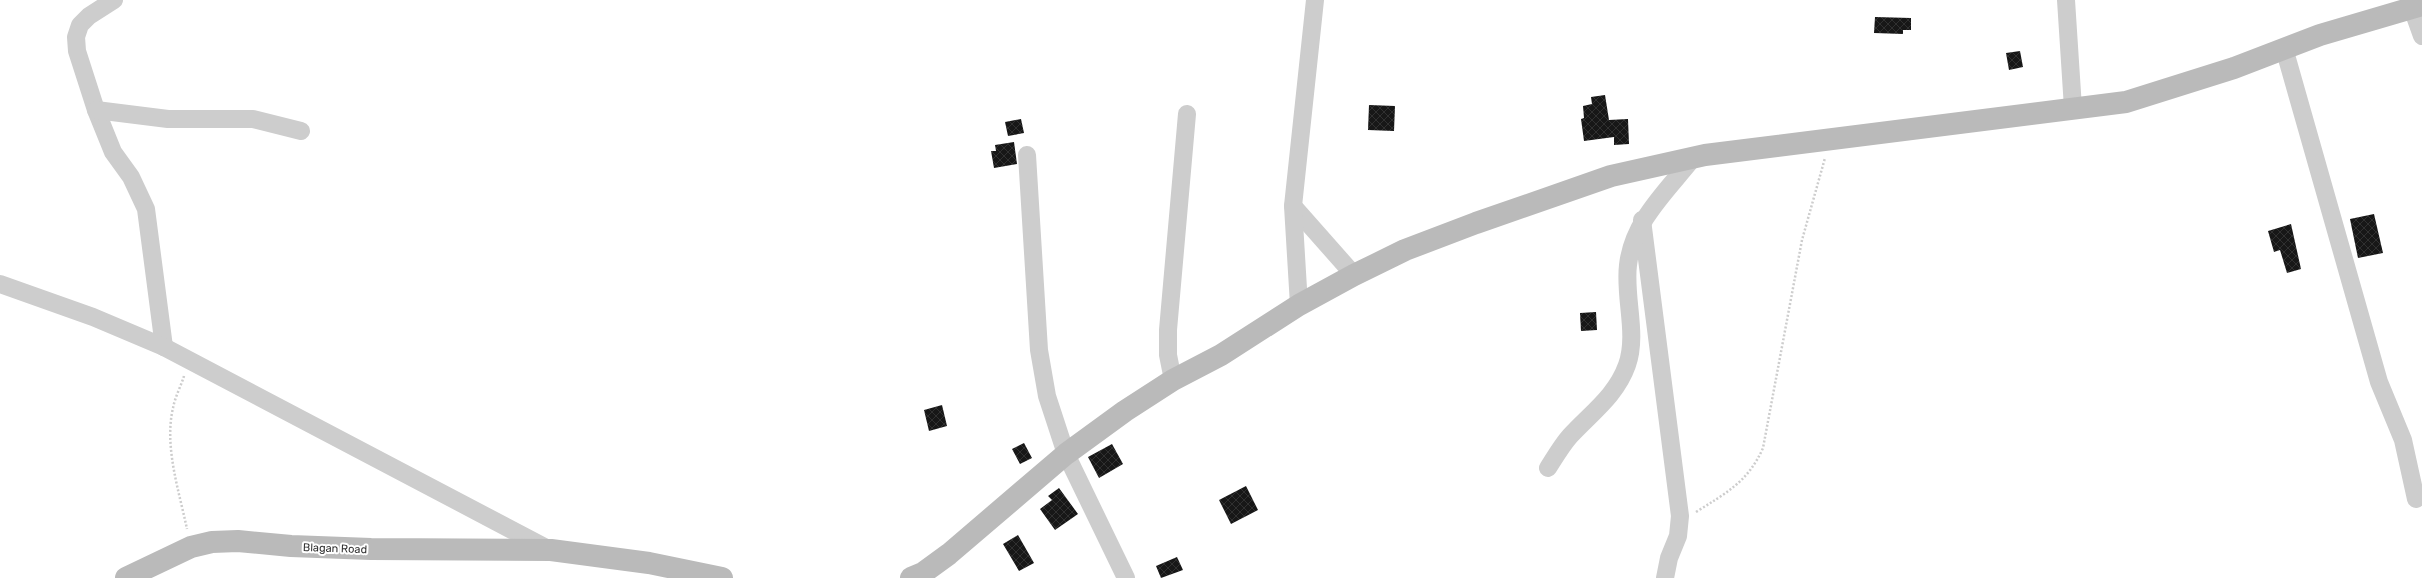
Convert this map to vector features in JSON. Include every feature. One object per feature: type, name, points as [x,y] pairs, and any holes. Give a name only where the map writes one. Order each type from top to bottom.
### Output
[{"type":"street","points":[[114,0],[89,16],[80,25],[76,37],[77,51],[96,110],[113,152],[132,177],[146,209],[164,347]]},
{"type":"street","points":[[1299,306],[1293,206],[1315,0]]},
{"type":"street","points":[[2066,0],[2073,108]]},
{"type":"street","points":[[911,578],[923,573],[949,554],[1066,454],[1125,411],[1173,380],[1221,355],[1299,306],[1354,275],[1405,250],[1476,223],[1611,176],[1693,158],[1830,139],[2126,102],[2147,97],[2234,68],[2320,35],[2417,7],[2422,36]]},
{"type":"street","points":[[2284,48],[2379,382],[2404,440],[2416,499]]},
{"type":"street","points":[[96,110],[168,119],[253,119],[300,132]]},
{"type":"street","points":[[1173,380],[1168,355],[1168,330],[1187,114]]},
{"type":"street","points":[[1027,155],[1039,350],[1047,396],[1054,424],[1066,454],[1126,578]]},
{"type":"street","points":[[1548,468],[1570,436],[1596,412],[1617,387],[1628,364],[1630,342],[1628,266],[1633,239],[1642,220],[1693,158]]},
{"type":"street","points":[[1293,206],[1354,275]]},
{"type":"street","points":[[1642,220],[1678,490],[1680,516],[1678,536],[1669,558],[1665,578]]},
{"type":"street","points":[[0,284],[93,317],[164,347],[551,550]]},
{"type":"street","name":"Blagan Road","points":[[126,578],[191,547],[212,542],[238,540],[291,546],[371,549],[551,550],[648,563],[722,578]]},
{"type":"path","points":[[1678,536],[1694,513],[1744,479],[1756,464],[1763,448],[1802,240],[1830,139]]},
{"type":"path","points":[[190,360],[173,407],[171,426],[172,453],[191,547]]},
{"type":"building","points":[[1875,17],[1911,18],[1911,30],[1903,30],[1903,34],[1874,33]]},
{"type":"building","points":[[2020,51],[2023,67],[2009,70],[2006,53]]},
{"type":"building","points":[[1605,95],[1609,120],[1628,119],[1629,144],[1614,145],[1614,137],[1584,141],[1581,119],[1584,118],[1583,106],[1592,104],[1591,97]]},
{"type":"building","points":[[1369,105],[1395,106],[1394,131],[1368,130]]},
{"type":"building","points":[[1021,119],[1024,133],[1008,136],[1005,122]]},
{"type":"building","points":[[1014,142],[1017,164],[994,168],[991,151],[996,151],[995,145]]},
{"type":"building","points":[[2374,214],[2383,253],[2358,258],[2350,219]]},
{"type":"building","points":[[2291,224],[2301,269],[2287,273],[2280,250],[2274,252],[2268,231]]},
{"type":"building","points":[[1596,312],[1597,330],[1581,331],[1580,313]]},
{"type":"building","points":[[942,405],[947,426],[929,431],[924,410]]},
{"type":"building","points":[[1024,443],[1032,458],[1020,464],[1012,449]]},
{"type":"building","points":[[1112,444],[1123,464],[1099,478],[1088,457]]},
{"type":"building","points":[[1246,486],[1258,510],[1231,524],[1219,500]]},
{"type":"building","points":[[1059,488],[1078,514],[1055,530],[1040,509],[1052,500],[1048,496]]},
{"type":"building","points":[[1018,535],[1034,563],[1019,571],[1003,544]]},
{"type":"building","points":[[1177,557],[1183,570],[1161,578],[1156,566]]}]
